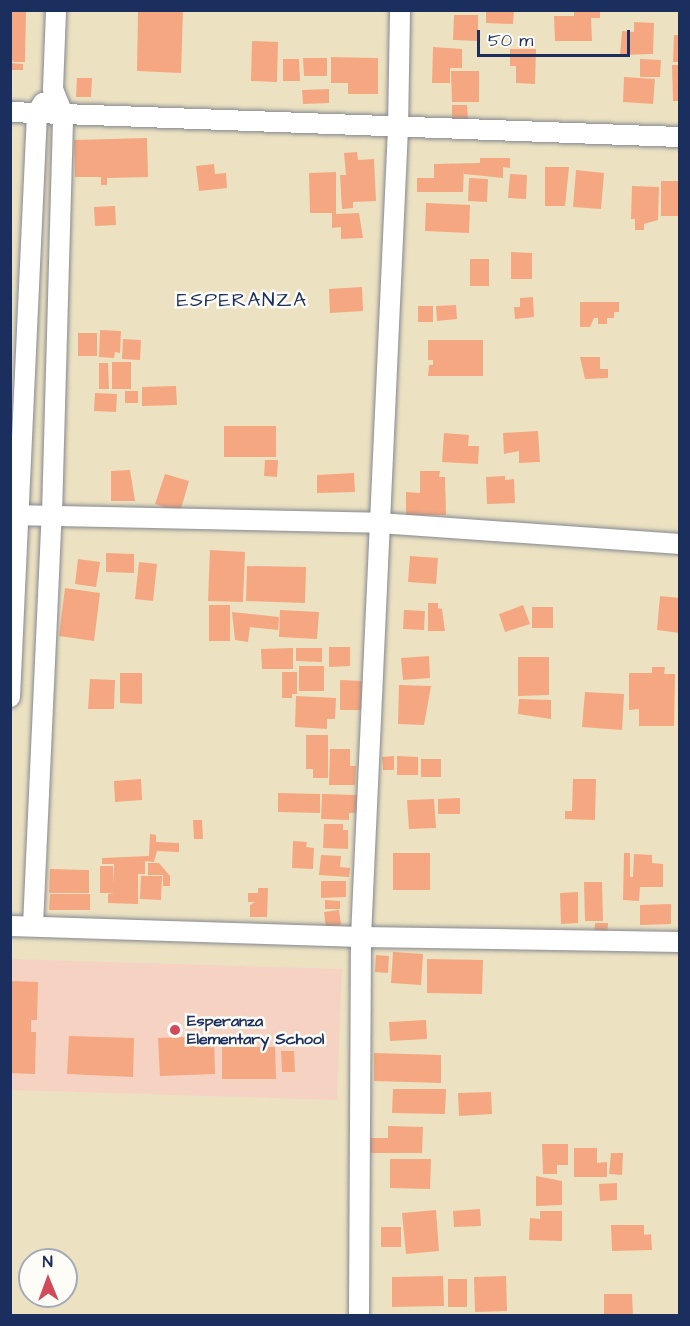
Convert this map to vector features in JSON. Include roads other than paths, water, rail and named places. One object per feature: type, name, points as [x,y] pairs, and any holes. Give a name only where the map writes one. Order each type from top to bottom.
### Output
[{"type":"street","points":[[33,926],[52,514],[63,114],[52,89],[56,10]]},
{"type":"street","points":[[359,1316],[361,937],[398,129],[400,10]]},
{"type":"street","points":[[10,697],[16,515],[37,113],[52,89]]},
{"type":"street","points":[[10,112],[398,129],[680,137]]},
{"type":"street","points":[[16,515],[379,523],[680,544]]},
{"type":"street","points":[[10,926],[361,937],[680,942]]},
{"type":"place","name":"Esperanza Elementary School","points":[[175,1030]]},
{"type":"district","name":"ESPERANZA","points":[[242,300]]}]
